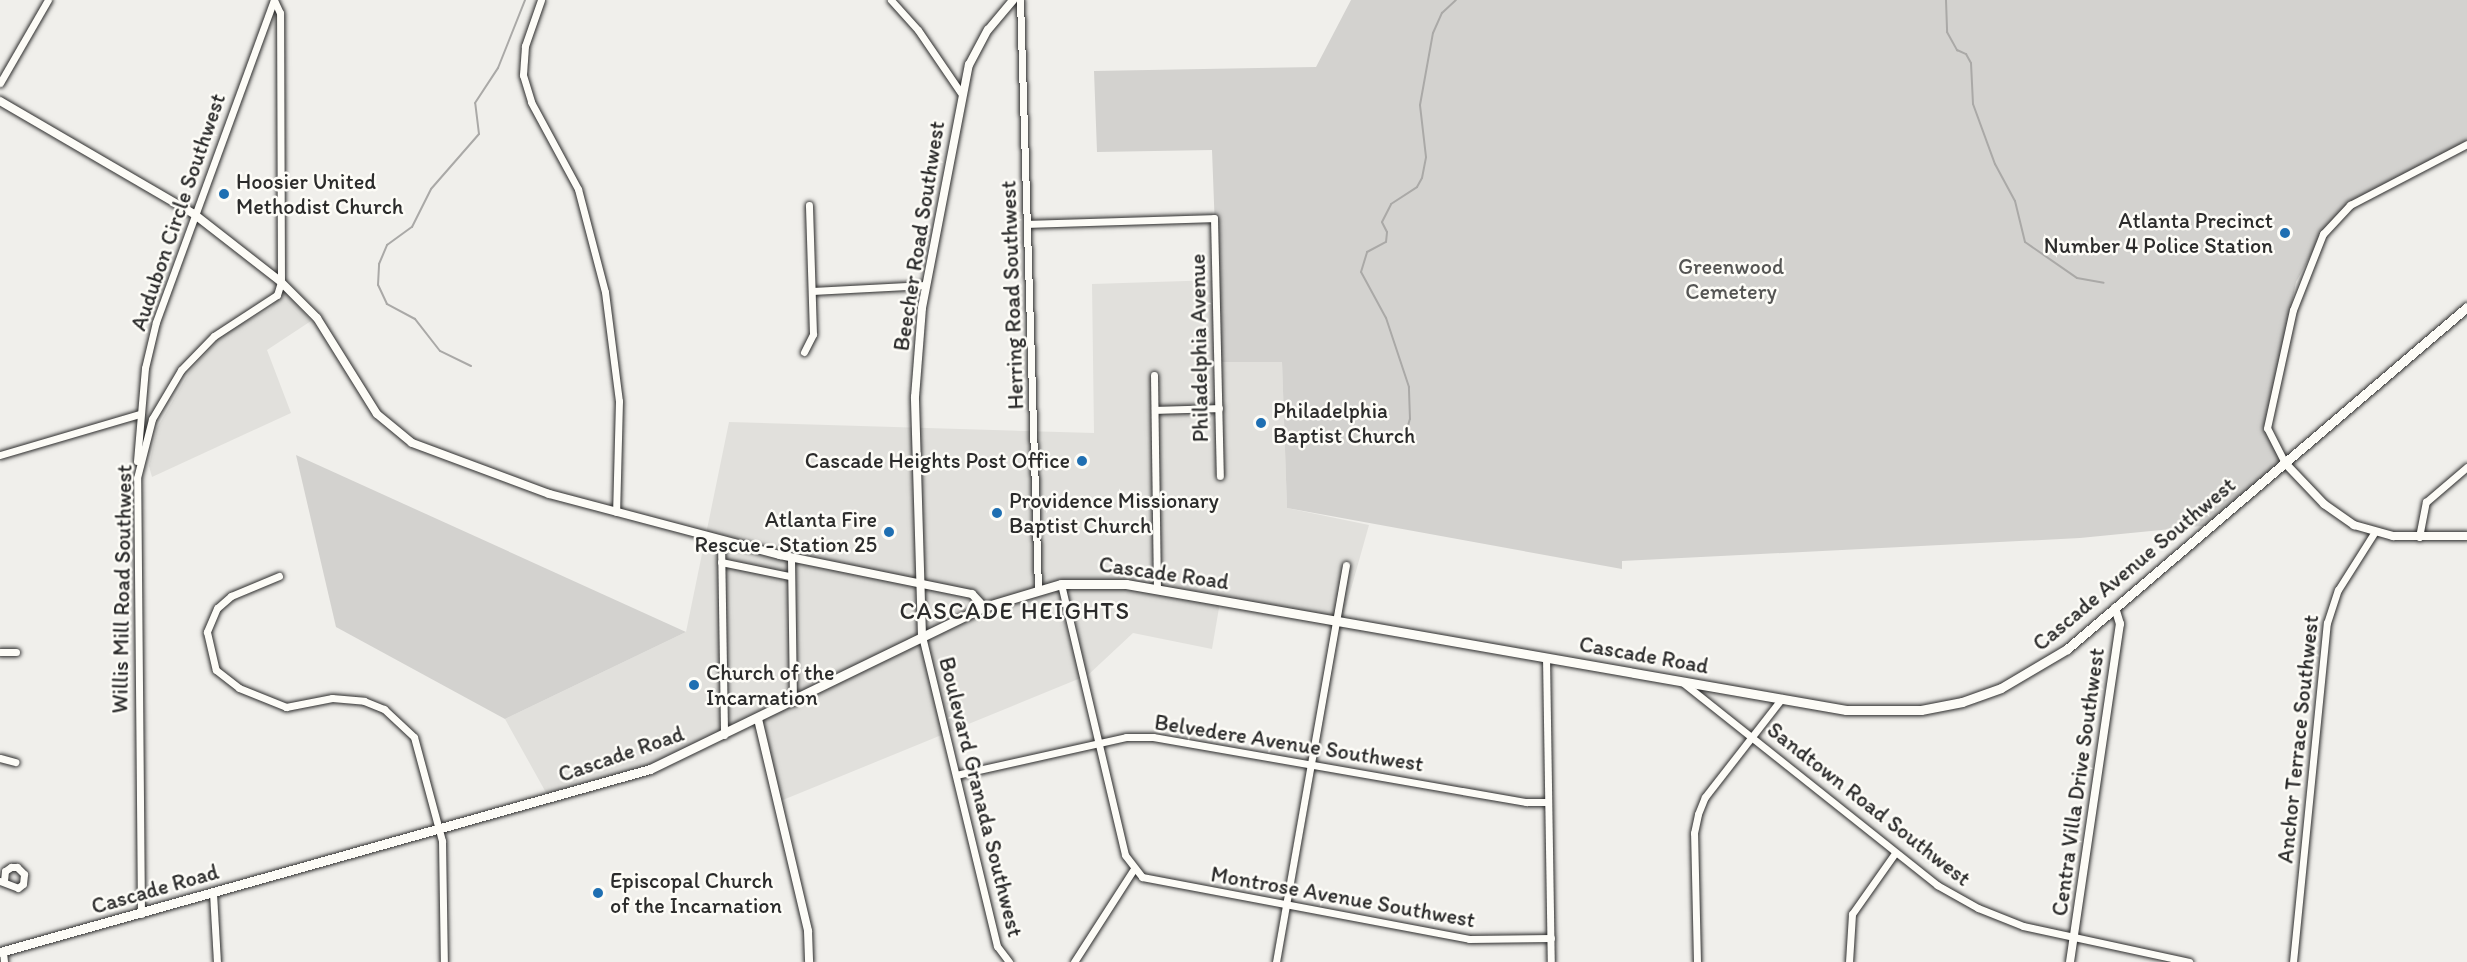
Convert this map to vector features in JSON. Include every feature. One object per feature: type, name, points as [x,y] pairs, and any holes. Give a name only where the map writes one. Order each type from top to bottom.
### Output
[{"type":"main road","name":"Cascade Avenue Southwest","points":[[1769,696],[1880,712],[1921,710],[1962,702],[2038,669],[2115,608],[2467,307]]},
{"type":"main road","name":"Cascade Road","points":[[1,952],[650,769],[724,736],[922,636],[984,608],[1038,589],[1062,584],[1106,582],[1157,589],[1769,696]]},
{"type":"street","points":[[0,83],[48,0]]},
{"type":"street","points":[[274,0],[280,13],[281,282]]},
{"type":"street","name":"Audubon Circle Southwest","points":[[137,478],[139,414],[156,322],[274,0]]},
{"type":"street","points":[[540,0],[525,46],[523,75],[531,102],[578,189],[605,292],[619,401],[616,512]]},
{"type":"street","points":[[891,0],[918,30],[961,93]]},
{"type":"street","name":"Beecher Road Southwest","points":[[922,636],[915,397],[916,349],[961,93],[976,48],[1014,0]]},
{"type":"street","name":"Herring Road Southwest","points":[[1020,0],[1038,589]]},
{"type":"street","points":[[0,101],[194,214],[281,282],[317,318],[377,414],[398,435],[509,481],[791,558],[972,594],[984,608]]},
{"type":"street","points":[[2467,144],[2350,205],[2323,234],[2293,310],[2266,428],[2285,463],[2334,513],[2374,533],[2419,537],[2467,536]]},
{"type":"street","points":[[804,352],[813,334],[809,205]]},
{"type":"street","name":"Philadelphia Avenue","points":[[1028,224],[1214,218],[1220,476]]},
{"type":"street","name":"Willis Mill Road Southwest","points":[[141,914],[137,478],[152,419],[181,370],[214,336],[277,295],[281,282]]},
{"type":"street","points":[[812,291],[926,285]]},
{"type":"street","points":[[1154,375],[1157,589]]},
{"type":"street","points":[[1155,410],[1219,408]]},
{"type":"street","points":[[0,455],[139,414]]},
{"type":"street","points":[[2419,537],[2426,502],[2467,467]]},
{"type":"street","name":"Anchor Terrace Southwest","points":[[2293,962],[2327,623],[2338,590],[2374,533]]},
{"type":"street","points":[[721,540],[724,736]]},
{"type":"street","points":[[791,558],[789,576],[793,702]]},
{"type":"street","points":[[721,562],[789,576]]},
{"type":"street","points":[[1276,962],[1338,621],[1346,565]]},
{"type":"street","points":[[279,576],[231,596],[217,608],[207,632],[216,670],[239,688],[286,707],[346,697],[384,709],[414,737],[439,829],[444,962]]},
{"type":"street","points":[[1062,584],[1125,855],[1133,870],[1074,962]]},
{"type":"street","name":"Centra Villa Drive Southwest","points":[[2070,962],[2120,624],[2115,608]]},
{"type":"street","name":"Boulevard Granada Southwest","points":[[922,636],[997,946],[1009,962]]},
{"type":"street","points":[[0,652],[16,652]]},
{"type":"street","points":[[1546,657],[1551,962]]},
{"type":"street","name":"Sandtown Road Southwest","points":[[1680,681],[1937,885],[1978,908],[2023,926],[2189,962]]},
{"type":"street","points":[[1697,962],[1694,833],[1698,814],[1705,797],[1782,698]]},
{"type":"street","points":[[758,719],[808,931],[809,962]]},
{"type":"street","name":"Belvedere Avenue Southwest","points":[[956,775],[1099,743],[1154,736],[1547,802]]},
{"type":"street","points":[[0,758],[15,762]]},
{"type":"street","points":[[1849,962],[1852,914],[1895,853]]},
{"type":"street","name":"Montrose Avenue Southwest","points":[[1133,870],[1152,881],[1468,939],[1551,938]]},
{"type":"street","points":[[213,893],[217,962]]},
{"type":"street","points":[[1,952],[4,962]]},
{"type":"shaded area","points":[[1217,280],[1282,361],[1287,508],[1369,525],[1340,628],[1220,602],[1212,649],[1133,633],[1088,675],[778,802],[756,715],[696,752],[549,798],[505,719],[686,632],[729,422],[1094,433],[1092,284]]},
{"type":"shaded area","points":[[284,290],[311,321],[267,350],[291,413],[152,477],[149,466],[157,428],[190,371],[225,332],[270,309]]},
{"type":"green space","name":"Greenwood Cemetery","points":[[1351,0],[2467,0],[2467,146],[2360,200],[2322,235],[2296,282],[2267,428],[2285,463],[2212,525],[2080,538],[1622,561],[1622,569],[1287,508],[1282,362],[1220,362],[1212,150],[1097,152],[1094,71],[1316,67]]},
{"type":"green space","points":[[296,455],[686,632],[505,719],[336,627]]},
{"type":"waterway","points":[[471,366],[440,351],[415,319],[387,304],[378,285],[379,264],[387,245],[412,227],[431,189],[479,134],[475,103],[498,68],[525,0]]},
{"type":"waterway","points":[[1403,443],[1410,419],[1409,387],[1386,318],[1361,272],[1367,252],[1386,242],[1387,232],[1382,222],[1391,204],[1417,187],[1422,178],[1426,157],[1420,105],[1433,33],[1442,13],[1456,0]]},
{"type":"waterway","points":[[1946,0],[1947,32],[1957,50],[1966,54],[1971,63],[1973,104],[1995,164],[2015,201],[2025,242],[2077,278],[2104,283]]},
{"type":"place","name":"Hoosier United Methodist Church","points":[[224,194]]},
{"type":"place","name":"Atlanta Precinct Number 4 Police Station","points":[[2285,233]]},
{"type":"place","name":"Philadelphia Baptist Church","points":[[1261,423]]},
{"type":"place","name":"Cascade Heights Post Office","points":[[1082,461]]},
{"type":"place","name":"Providence Missionary Baptist Church","points":[[997,513]]},
{"type":"place","name":"Atlanta Fire Rescue - Station 25","points":[[889,532]]},
{"type":"place","name":"Church of the Incarnation","points":[[694,685]]},
{"type":"place","name":"Episcopal Church of the Incarnation","points":[[598,893]]},
{"type":"district","name":"CASCADE HEIGHTS","points":[[1015,611]]}]
